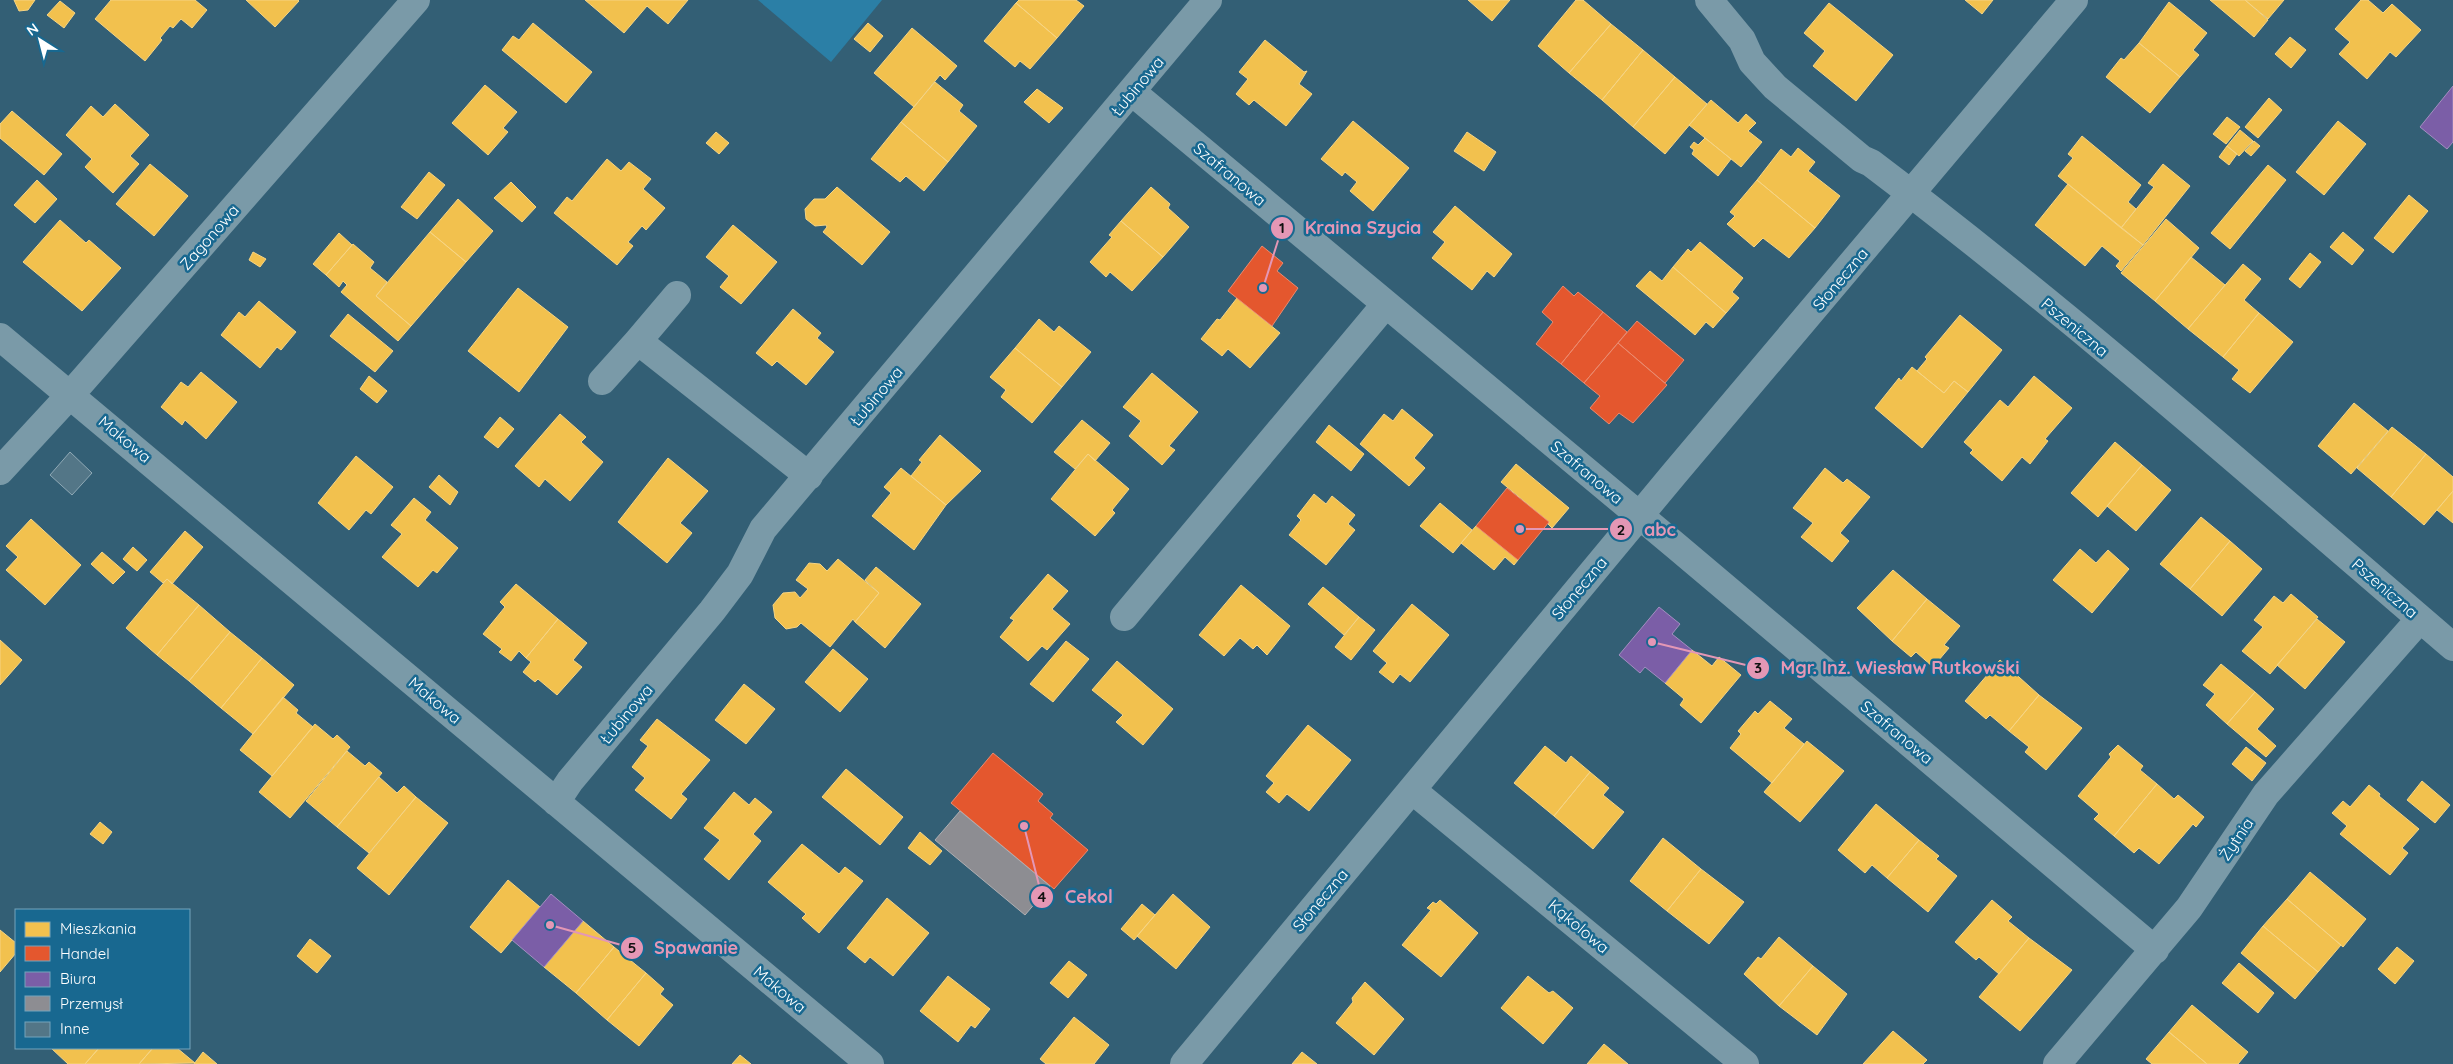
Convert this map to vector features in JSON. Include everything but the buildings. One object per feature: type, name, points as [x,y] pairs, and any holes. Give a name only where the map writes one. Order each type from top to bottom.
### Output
[{"type":"street","name":"Zagonowa","points":[[0,471],[71,394],[416,0]]},
{"type":"street","name":"Łubinowa","points":[[556,802],[570,781],[712,611],[740,574],[763,529],[1208,0]]},
{"type":"street","name":"Pszeniczna","points":[[1709,0],[1742,40],[1752,62],[1775,88],[1862,159],[1871,163],[1949,222],[2453,647]]},
{"type":"street","name":"Słoneczna","points":[[1184,1064],[1640,515],[2074,0]]},
{"type":"street","name":"Szafranowa","points":[[1132,92],[1385,305],[1640,515],[2155,950]]},
{"type":"street","points":[[602,381],[638,341],[676,294]]},
{"type":"street","points":[[1124,617],[1385,305]]},
{"type":"street","name":"Makowa","points":[[0,337],[71,394],[870,1064]]},
{"type":"street","points":[[638,341],[809,476]]},
{"type":"street","name":"Żytnia","points":[[2057,1064],[2155,950],[2188,908],[2266,794],[2420,619]]},
{"type":"street","name":"Kąkolowa","points":[[1412,790],[1745,1064]]},
{"type":"shaded area","points":[[758,0],[882,0],[831,62]]},
{"type":"place","name":"Kraina Szycia","points":[[1263,288]]},
{"type":"place","name":"abc","points":[[1520,529]]},
{"type":"place","name":"Mgr. Inż. Wiesław Rutkowski","points":[[1652,642]]},
{"type":"place","name":"Cekol","points":[[1024,826]]},
{"type":"place","name":"Spawanie","points":[[550,925]]}]
